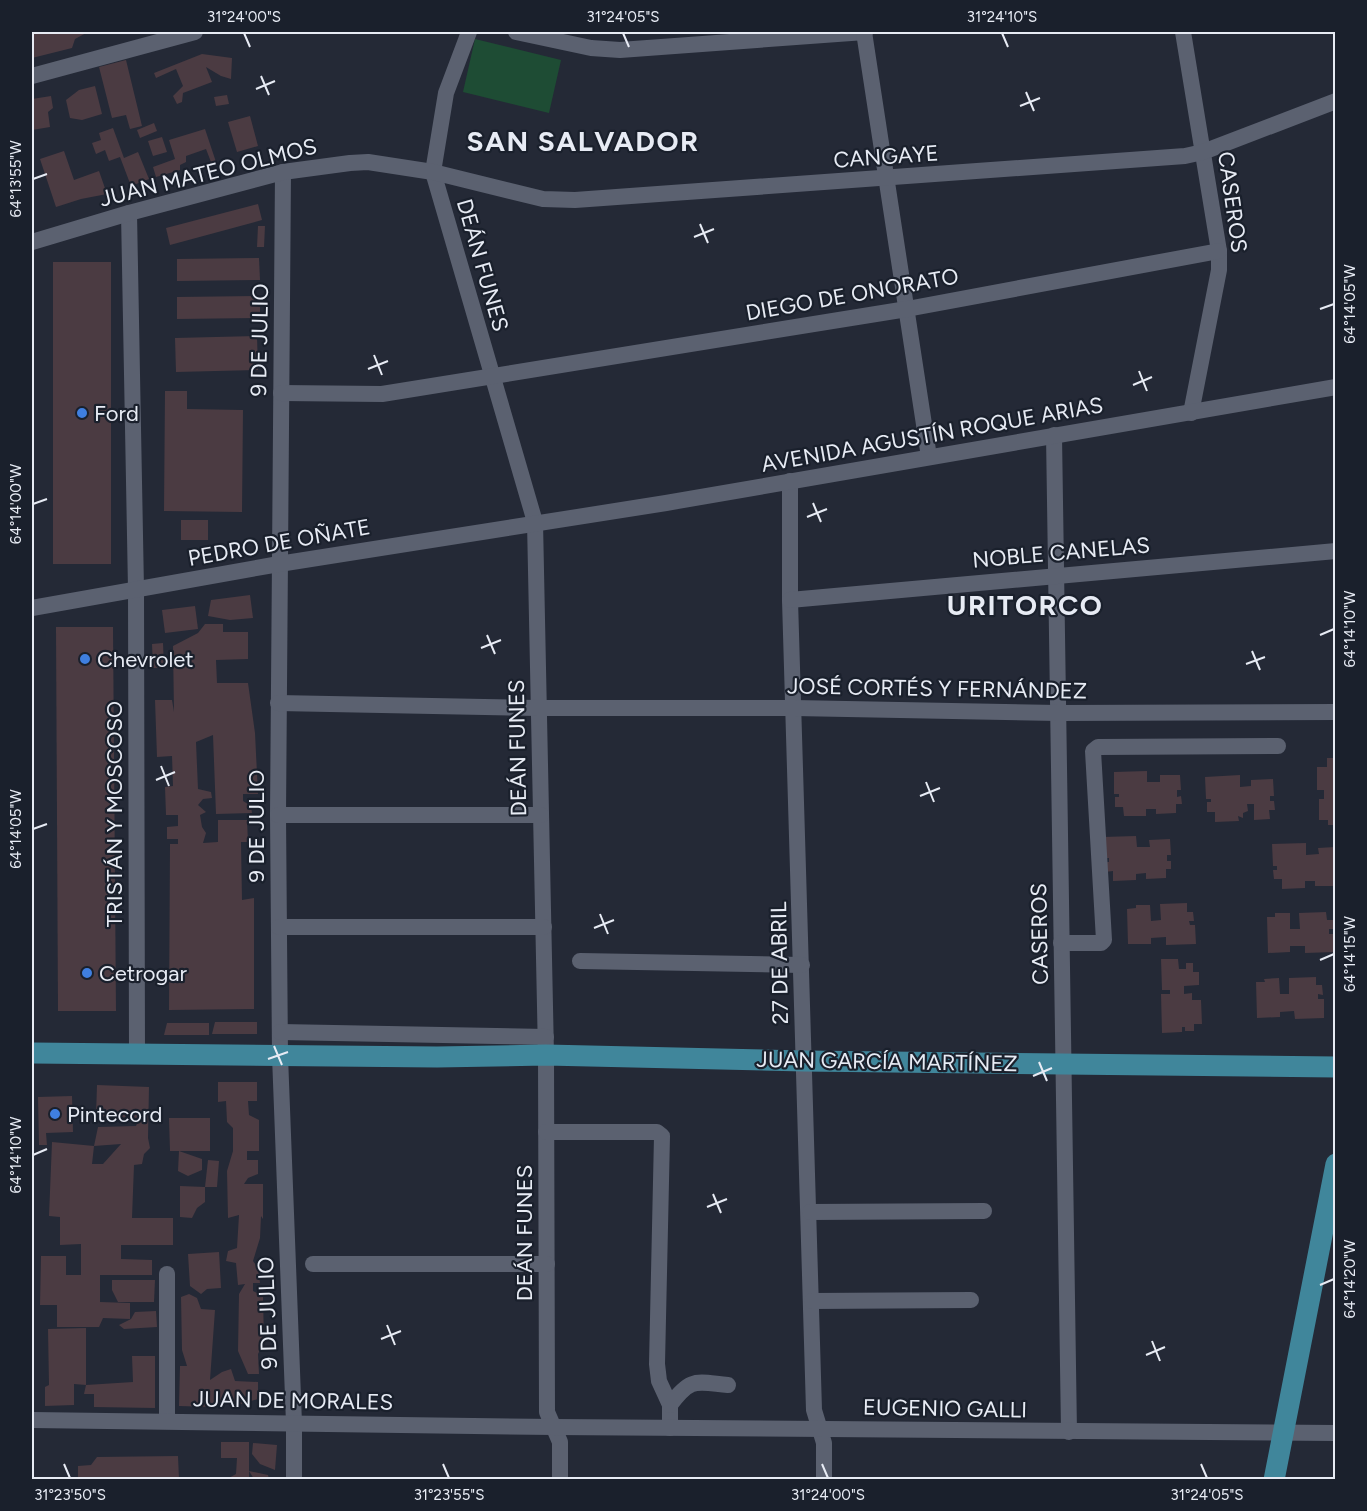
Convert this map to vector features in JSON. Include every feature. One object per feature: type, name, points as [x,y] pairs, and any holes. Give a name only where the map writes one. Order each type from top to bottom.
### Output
[{"type":"main road","name":"JUAN GARCÍA MARTÍNEZ","points":[[32,1053],[437,1057],[546,1046],[804,1061],[1335,1067]]},
{"type":"main road","points":[[1274,1479],[1335,1164]]},
{"type":"street","points":[[32,76],[171,35],[195,32]]},
{"type":"street","name":"DEÁN FUNES","points":[[469,32],[446,93],[433,172],[534,522],[546,1046],[548,1412],[560,1442],[560,1479]]},
{"type":"street","points":[[516,32],[558,42],[620,50],[700,38],[864,32],[929,457]]},
{"type":"street","name":"CASEROS","points":[[1183,32],[1219,251],[1218,270],[1191,413]]},
{"type":"street","name":"CANGAYE","points":[[433,172],[510,192],[559,201],[1185,156],[1203,152],[1335,101]]},
{"type":"street","name":"JUAN MATEO OLMOS","points":[[32,242],[129,213],[283,172],[327,165],[368,162],[433,172]]},
{"type":"street","name":"9 DE JULIO","points":[[283,172],[278,704],[280,1056],[294,1423],[294,1479]]},
{"type":"street","name":"TRISTÁN Y MOSCOSO","points":[[129,213],[136,589],[137,1055]]},
{"type":"street","name":"DIEGO DE ONORATO","points":[[281,393],[382,394],[907,309],[1219,251]]},
{"type":"street","name":"AVENIDA AGUSTÍN ROQUE ARIAS","points":[[534,522],[666,503],[1335,387]]},
{"type":"street","name":"CASEROS","points":[[1054,435],[1069,1432]]},
{"type":"street","name":"27 DE ABRIL","points":[[790,481],[790,600],[810,1212],[814,1410],[824,1443],[824,1479]]},
{"type":"street","name":"PEDRO DE OÑATE","points":[[32,608],[534,522]]},
{"type":"street","name":"NOBLE CANELAS","points":[[790,600],[1335,551]]},
{"type":"street","name":"JOSÉ CORTÉS Y FERNÁNDEZ","points":[[278,704],[1058,712],[1335,712]]},
{"type":"street","points":[[1061,943],[1101,943],[1104,940],[1094,751],[1098,747],[1278,746]]},
{"type":"street","points":[[278,815],[541,815]]},
{"type":"street","points":[[279,927],[544,927]]},
{"type":"street","points":[[580,961],[802,965]]},
{"type":"street","points":[[280,1032],[546,1046]]},
{"type":"street","points":[[546,1132],[657,1132],[662,1136],[657,1365],[659,1380],[670,1405],[670,1428]]},
{"type":"street","points":[[810,1212],[984,1211]]},
{"type":"street","points":[[313,1264],[547,1264]]},
{"type":"street","points":[[167,1274],[167,1421]]},
{"type":"street","points":[[812,1301],[971,1300]]},
{"type":"street","points":[[670,1405],[683,1387],[693,1382],[728,1385]]},
{"type":"street","name":"JUAN DE MORALES","points":[[32,1420],[554,1427]]},
{"type":"street","name":"EUGENIO GALLI","points":[[554,1427],[1335,1434]]},
{"type":"green space","points":[[475,39],[561,60],[549,113],[463,92]]},
{"type":"building","points":[[32,32],[88,32],[75,39],[72,48],[32,58]]},
{"type":"building","points":[[202,54],[232,58],[231,79],[206,67],[212,82],[183,93],[182,102],[177,104],[173,96],[183,86],[176,69],[156,78],[154,73]]},
{"type":"building","points":[[126,60],[142,126],[130,129],[126,115],[112,118],[99,67]]},
{"type":"building","points":[[95,86],[102,114],[82,120],[70,118],[66,100],[79,90]]},
{"type":"building","points":[[227,95],[229,104],[216,106],[214,97]]},
{"type":"building","points":[[51,96],[53,108],[48,112],[50,127],[32,130],[32,99]]},
{"type":"building","points":[[250,116],[258,146],[237,152],[228,122]]},
{"type":"building","points":[[154,123],[157,131],[140,138],[137,130]]},
{"type":"building","points":[[113,128],[124,158],[138,152],[149,179],[131,186],[120,157],[109,161],[105,150],[96,154],[92,143],[101,140],[99,133]]},
{"type":"building","points":[[205,129],[216,162],[211,162],[206,149],[186,156],[186,162],[180,165],[180,170],[156,177],[153,167],[175,159],[169,140]]},
{"type":"building","points":[[162,137],[167,152],[153,156],[148,141]]},
{"type":"building","points":[[64,151],[74,180],[99,171],[107,194],[56,207],[40,159]]},
{"type":"building","points":[[258,204],[262,220],[170,245],[166,228]]},
{"type":"building","points":[[258,226],[265,226],[264,247],[257,247]]},
{"type":"building","points":[[259,258],[260,280],[177,281],[177,259]]},
{"type":"building","name":"Ford","points":[[53,262],[111,262],[111,564],[53,564]]},
{"type":"building","points":[[260,296],[260,318],[177,319],[177,297]]},
{"type":"building","points":[[257,336],[258,370],[176,372],[175,338]]},
{"type":"building","points":[[165,391],[187,391],[187,409],[243,410],[242,512],[164,511]]},
{"type":"building","points":[[181,520],[208,520],[208,540],[181,540]]},
{"type":"building","points":[[250,595],[253,618],[230,620],[208,616],[211,600]]},
{"type":"building","points":[[195,606],[198,629],[165,633],[162,610]]},
{"type":"building","points":[[205,624],[223,624],[223,632],[248,632],[248,659],[216,660],[217,683],[248,683],[255,733],[258,794],[243,794],[243,801],[251,806],[252,813],[216,814],[213,735],[196,742],[198,789],[211,792],[212,798],[203,799],[198,805],[206,812],[200,815],[202,827],[206,833],[203,843],[218,842],[218,820],[247,820],[248,842],[241,842],[242,900],[254,898],[254,1009],[169,1010],[170,844],[178,844],[178,839],[167,839],[167,827],[178,826],[178,815],[166,815],[165,787],[173,786],[172,756],[157,757],[155,700],[172,700],[174,712],[173,646],[198,633]]},
{"type":"building","points":[[56,627],[113,627],[116,1011],[58,1011]]},
{"type":"building","points":[[163,643],[164,668],[153,668],[152,644]]},
{"type":"building","points":[[1327,758],[1335,758],[1335,825],[1328,825],[1328,820],[1319,820],[1319,799],[1324,799],[1324,790],[1317,790],[1317,767],[1327,767]]},
{"type":"building","points":[[1147,771],[1147,782],[1160,782],[1160,775],[1180,775],[1181,790],[1177,790],[1177,797],[1181,796],[1182,804],[1176,804],[1176,813],[1156,814],[1156,809],[1146,809],[1146,816],[1124,816],[1123,807],[1115,807],[1115,797],[1119,797],[1119,794],[1114,794],[1114,772]]},
{"type":"building","points":[[1240,775],[1240,787],[1251,786],[1251,780],[1273,779],[1274,796],[1270,796],[1270,801],[1274,801],[1275,810],[1269,810],[1270,819],[1254,820],[1254,804],[1247,804],[1248,811],[1243,813],[1243,818],[1238,816],[1239,821],[1215,822],[1215,812],[1207,812],[1207,802],[1211,802],[1211,799],[1206,799],[1205,777]]},
{"type":"building","points":[[1136,836],[1137,847],[1150,847],[1149,840],[1170,839],[1171,855],[1167,855],[1167,861],[1171,861],[1171,869],[1166,869],[1166,878],[1146,879],[1146,873],[1136,874],[1136,880],[1113,881],[1113,871],[1105,872],[1104,862],[1109,862],[1109,858],[1104,858],[1103,837]]},
{"type":"building","points":[[1306,843],[1306,855],[1319,854],[1318,848],[1335,847],[1335,886],[1315,886],[1315,881],[1305,881],[1305,888],[1282,889],[1282,879],[1274,879],[1273,870],[1277,870],[1277,866],[1273,866],[1272,844]]},
{"type":"building","points":[[1187,903],[1187,912],[1193,912],[1194,921],[1189,921],[1190,925],[1195,925],[1196,944],[1166,945],[1166,937],[1151,938],[1151,944],[1128,944],[1127,909],[1136,908],[1136,905],[1150,905],[1151,921],[1161,920],[1160,904]]},
{"type":"building","points":[[1326,912],[1327,920],[1333,920],[1333,929],[1329,929],[1329,934],[1334,934],[1335,952],[1305,953],[1305,946],[1290,946],[1290,952],[1268,953],[1267,917],[1275,917],[1275,913],[1290,913],[1290,929],[1300,929],[1299,913]]},
{"type":"building","points":[[1161,959],[1178,959],[1179,969],[1186,969],[1186,963],[1193,963],[1193,972],[1199,972],[1199,985],[1184,986],[1184,994],[1192,993],[1192,1000],[1201,1000],[1202,1024],[1194,1024],[1194,1031],[1185,1031],[1185,1027],[1182,1027],[1182,1032],[1162,1033],[1161,994],[1170,994],[1170,990],[1162,990]]},
{"type":"building","points":[[1316,977],[1316,985],[1322,985],[1323,995],[1318,994],[1318,999],[1324,999],[1324,1018],[1295,1019],[1294,1011],[1280,1012],[1280,1017],[1257,1018],[1256,982],[1279,978],[1280,994],[1289,994],[1289,978]]},
{"type":"building","points":[[215,1022],[257,1022],[257,1034],[212,1034]]},
{"type":"building","points":[[167,1023],[209,1023],[209,1035],[164,1035]]},
{"type":"building","points":[[218,1082],[257,1082],[257,1101],[248,1101],[249,1115],[259,1120],[259,1151],[247,1151],[247,1160],[258,1160],[258,1174],[248,1178],[244,1184],[263,1184],[263,1219],[261,1216],[260,1238],[253,1261],[258,1268],[260,1283],[253,1283],[253,1291],[263,1296],[264,1342],[258,1354],[259,1374],[248,1374],[238,1351],[239,1294],[245,1284],[238,1285],[236,1263],[226,1261],[228,1251],[237,1248],[239,1215],[228,1218],[227,1171],[233,1151],[233,1128],[227,1122],[226,1101],[218,1102]]},
{"type":"building","points":[[97,1085],[149,1087],[148,1138],[150,1148],[144,1154],[142,1164],[134,1165],[132,1218],[173,1218],[173,1245],[121,1245],[121,1259],[152,1260],[152,1275],[100,1275],[100,1302],[130,1303],[130,1319],[103,1318],[99,1327],[57,1327],[57,1305],[40,1305],[41,1256],[66,1256],[66,1275],[81,1275],[81,1244],[60,1245],[60,1217],[49,1216],[52,1142],[94,1146],[98,1127],[136,1126],[139,1118],[96,1116]],"holes":[[[121,1144],[103,1164],[92,1164],[94,1146]]]},
{"type":"building","name":"Pintecord","points":[[72,1096],[73,1132],[46,1133],[47,1145],[39,1145],[38,1097]]},
{"type":"building","points":[[169,1118],[210,1118],[210,1151],[170,1151]]},
{"type":"building","points":[[179,1151],[202,1159],[202,1170],[188,1176],[178,1171]]},
{"type":"building","points":[[208,1160],[219,1161],[217,1187],[205,1187]]},
{"type":"building","points":[[180,1186],[205,1187],[205,1202],[197,1208],[192,1218],[180,1217]]},
{"type":"building","points":[[219,1252],[221,1288],[207,1289],[201,1294],[190,1286],[188,1254]]},
{"type":"building","points":[[112,1280],[155,1280],[154,1302],[118,1302],[112,1290]]},
{"type":"building","points":[[189,1294],[197,1298],[201,1309],[215,1310],[210,1380],[231,1369],[235,1381],[258,1382],[258,1399],[238,1405],[209,1403],[212,1407],[179,1406],[180,1366],[187,1366],[182,1350],[181,1297]]},
{"type":"building","points":[[156,1311],[157,1327],[124,1329],[119,1325],[131,1319],[135,1312]]},
{"type":"building","points":[[86,1328],[86,1385],[74,1384],[74,1405],[45,1406],[45,1387],[49,1385],[48,1329]]},
{"type":"building","points":[[132,1356],[155,1356],[155,1408],[94,1407],[94,1394],[84,1394],[86,1385],[133,1382]]},
{"type":"building","points":[[221,1442],[249,1442],[249,1479],[227,1479],[236,1474],[237,1458],[221,1458]]},
{"type":"building","points":[[253,1443],[277,1445],[275,1470],[260,1464],[252,1454]]},
{"type":"building","points":[[178,1456],[179,1479],[78,1479],[78,1466],[91,1465],[97,1457]]},
{"type":"building","points":[[249,1471],[268,1475],[269,1479],[254,1479]]},
{"type":"place","name":"Ford","points":[[82,413]]},
{"type":"place","name":"Chevrolet","points":[[85,659]]},
{"type":"place","name":"Cetrogar","points":[[87,973]]},
{"type":"place","name":"Pintecord","points":[[55,1114]]},
{"type":"district","name":"SAN SALVADOR","points":[[583,141]]},
{"type":"district","name":"URITORCO","points":[[1025,605]]}]
